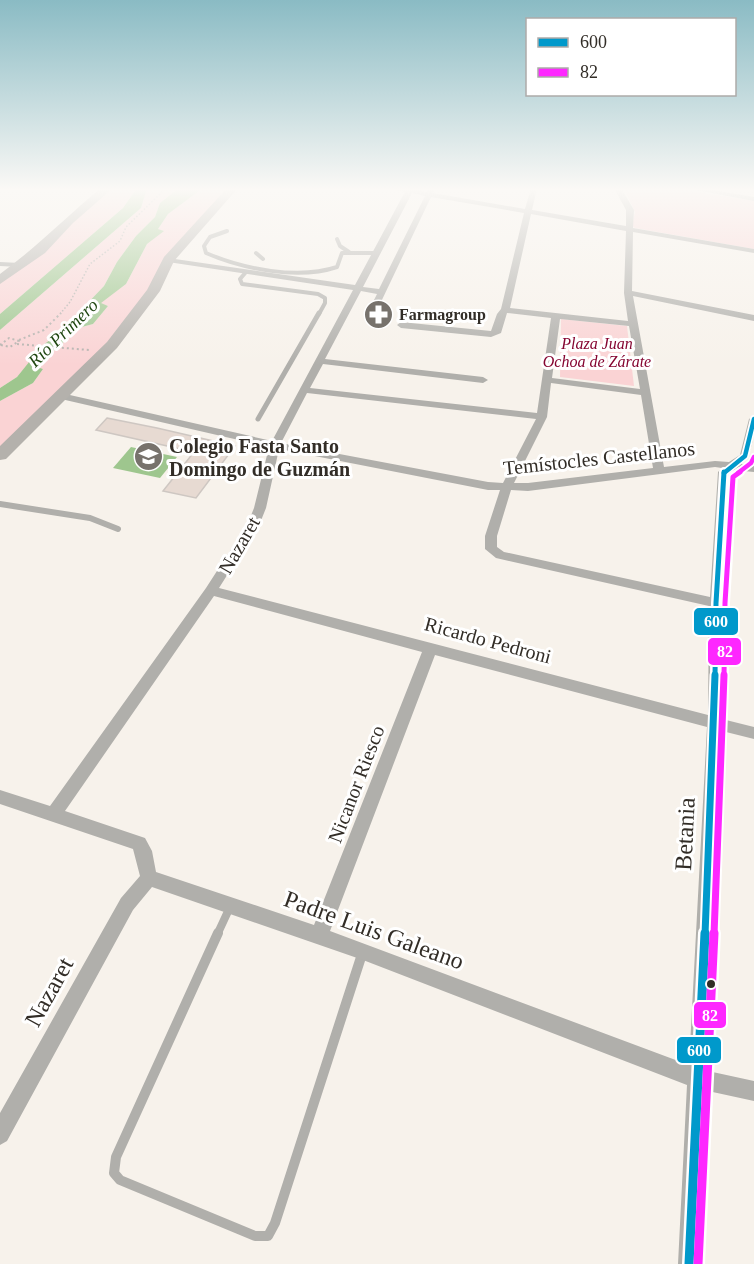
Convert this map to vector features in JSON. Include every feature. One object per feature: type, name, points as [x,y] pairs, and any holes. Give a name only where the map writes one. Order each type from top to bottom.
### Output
[{"type":"main road","points":[[0,280],[44,247]]},
{"type":"main road","points":[[0,455],[112,345],[141,309],[153,291],[168,260],[180,247]]},
{"type":"street","name":"Nazaret","points":[[54,813],[211,591],[258,516],[275,445],[379,247]]},
{"type":"street","points":[[376,304],[404,247]]},
{"type":"street","points":[[401,325],[496,333],[501,314],[505,310],[520,247]]},
{"type":"street","points":[[629,247],[628,293],[632,324],[647,393],[659,471]]},
{"type":"street","points":[[730,247],[754,251]]},
{"type":"street","points":[[168,260],[383,292]]},
{"type":"street","points":[[0,264],[20,265]]},
{"type":"street","points":[[628,293],[754,318]]},
{"type":"street","points":[[505,310],[632,324]]},
{"type":"street","points":[[556,315],[542,417],[506,488],[490,543],[491,549],[500,555],[716,603]]},
{"type":"street","points":[[320,361],[483,380]]},
{"type":"street","points":[[548,380],[647,393]]},
{"type":"street","points":[[305,390],[542,417]]},
{"type":"street","name":"Temístocles Castellanos","points":[[62,396],[275,445],[506,488],[707,465],[732,465],[754,469]]},
{"type":"street","name":"Betania","points":[[688,1264],[715,722],[716,603],[724,472],[745,456],[754,419]]},
{"type":"street","name":"Ricardo Pedroni","points":[[211,591],[754,733]]},
{"type":"street","name":"Nicanor Riesco","points":[[319,936],[431,647]]},
{"type":"street","points":[[0,797],[140,843],[144,851],[149,878]]},
{"type":"street","name":"Nazaret","points":[[0,1134],[127,904],[149,878]]},
{"type":"street","name":"Padre Luis Galeano","points":[[149,878],[363,951],[696,1078],[754,1091]]},
{"type":"lane","points":[[204,247],[206,253],[239,266],[328,271],[337,267],[341,254],[376,253]]},
{"type":"lane","points":[[341,247],[348,252]]},
{"type":"lane","points":[[256,254],[265,258],[261,268]]},
{"type":"lane","points":[[246,272],[240,279],[242,284],[318,294],[325,298],[325,303],[258,419]]},
{"type":"lane","points":[[0,504],[90,518],[118,529]]},
{"type":"lane","points":[[231,906],[116,1157],[114,1173],[120,1180],[255,1236],[268,1236],[275,1223],[363,951]]},
{"type":"path","points":[[1,345],[9,338],[19,340],[44,330],[56,320],[70,302],[90,264],[112,247]]},
{"type":"path","points":[[17,344],[19,340]]},
{"type":"path","points":[[1,345],[7,347],[17,344],[87,350]]},
{"type":"green space","points":[[39,247],[78,247],[0,314],[0,280]]},
{"type":"green space","points":[[96,247],[128,247],[104,286],[59,333],[43,346],[17,377],[0,388],[0,330]]},
{"type":"green space","points":[[145,247],[180,247],[168,260],[141,309],[0,455],[0,401],[33,383],[43,369],[34,367],[62,344],[69,334],[78,328],[93,324],[108,306],[100,303],[126,284]]},
{"type":"green space","name":"Plaza Juan Ochoa de Zárate","points":[[561,319],[627,326],[634,386],[560,377]]},
{"type":"water","points":[[78,247],[96,247],[0,330],[0,314]]},
{"type":"water","name":"Río Primero","points":[[128,247],[145,247],[126,284],[101,303],[108,306],[93,324],[78,328],[69,334],[62,344],[34,366],[43,369],[33,383],[0,401],[0,388],[17,377],[42,346],[59,333],[104,286]]},
{"type":"water","points":[[131,447],[177,457],[160,478],[113,468]]},
{"type":"building","points":[[107,418],[235,446],[196,498],[163,491],[194,452],[96,430]]},
{"type":"transit line","name":"600","points":[[689,1264],[715,722],[716,603],[724,472],[745,456],[754,419]]},
{"type":"transit line","name":"82","points":[[698,1264],[724,722],[725,603],[733,477],[751,463],[754,457]]},
{"type":"place","name":"Farmagroup","points":[[378,314]]},
{"type":"place","name":"Colegio Fasta Santo Domingo de Guzmán","points":[[148,457]]}]
